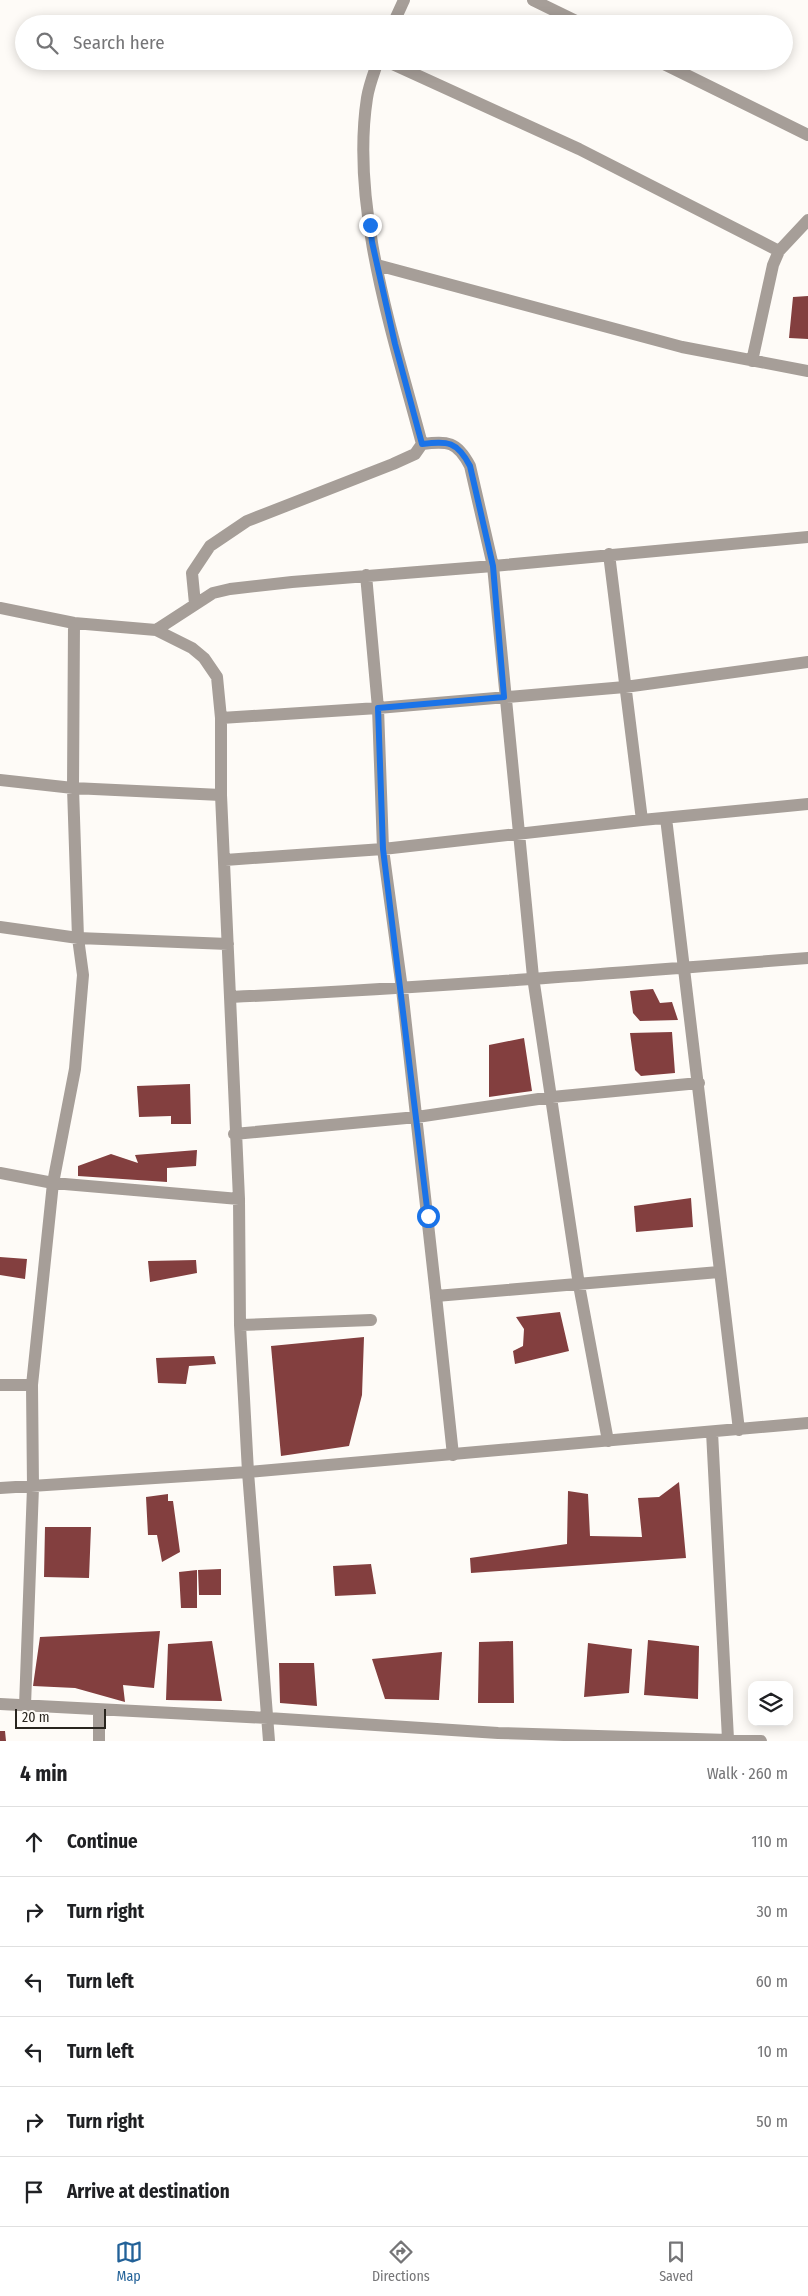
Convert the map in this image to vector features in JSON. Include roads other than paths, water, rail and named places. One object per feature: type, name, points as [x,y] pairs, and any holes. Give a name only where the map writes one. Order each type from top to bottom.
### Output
[{"type":"street","points":[[398,15],[404,0]]},
{"type":"street","points":[[534,0],[564,15]]},
{"type":"street","points":[[375,70],[367,96],[362,156],[372,242],[395,344],[422,444]]},
{"type":"street","points":[[406,70],[579,148],[779,251]]},
{"type":"street","points":[[676,70],[808,135]]},
{"type":"street","points":[[752,361],[773,265],[779,251],[808,220]]},
{"type":"street","points":[[377,265],[682,347],[808,371]]},
{"type":"street","points":[[195,604],[192,573],[210,546],[247,521],[393,464],[415,454],[422,444],[439,442],[452,444],[462,452],[470,466],[493,566],[504,697],[533,977],[579,1284],[608,1441]]},
{"type":"street","points":[[156,630],[213,593],[230,589],[366,575],[493,566],[808,537]]},
{"type":"street","points":[[609,554],[642,820]]},
{"type":"street","points":[[366,575],[378,708],[383,849],[417,1117],[453,1455]]},
{"type":"street","points":[[0,608],[74,623],[156,630],[192,648],[204,658],[217,677],[221,718],[221,795],[231,997],[234,1134],[239,1199],[240,1325],[248,1472],[270,1741]]},
{"type":"street","points":[[25,1706],[34,1487],[32,1385],[53,1183],[75,1070],[83,975],[78,938],[73,788],[74,623]]},
{"type":"street","points":[[221,718],[378,708],[625,687],[808,662]]},
{"type":"street","points":[[0,780],[73,788],[221,795]]},
{"type":"street","points":[[225,860],[383,849],[642,820],[808,804]]},
{"type":"street","points":[[666,818],[739,1430]]},
{"type":"street","points":[[0,927],[78,938],[228,944]]},
{"type":"street","points":[[231,997],[402,989],[533,977],[808,958]]},
{"type":"street","points":[[234,1134],[417,1117],[552,1097],[699,1083]]},
{"type":"street","points":[[0,1173],[53,1183],[239,1199]]},
{"type":"street","points":[[436,1296],[719,1272]]},
{"type":"street","points":[[240,1325],[371,1320]]},
{"type":"street","points":[[0,1384],[32,1385]]},
{"type":"street","points":[[0,1488],[248,1472],[808,1424]]},
{"type":"street","points":[[712,1432],[728,1739]]},
{"type":"street","points":[[0,1704],[268,1718],[498,1737],[761,1741]]},
{"type":"street","points":[[99,1710],[99,1741]]}]
